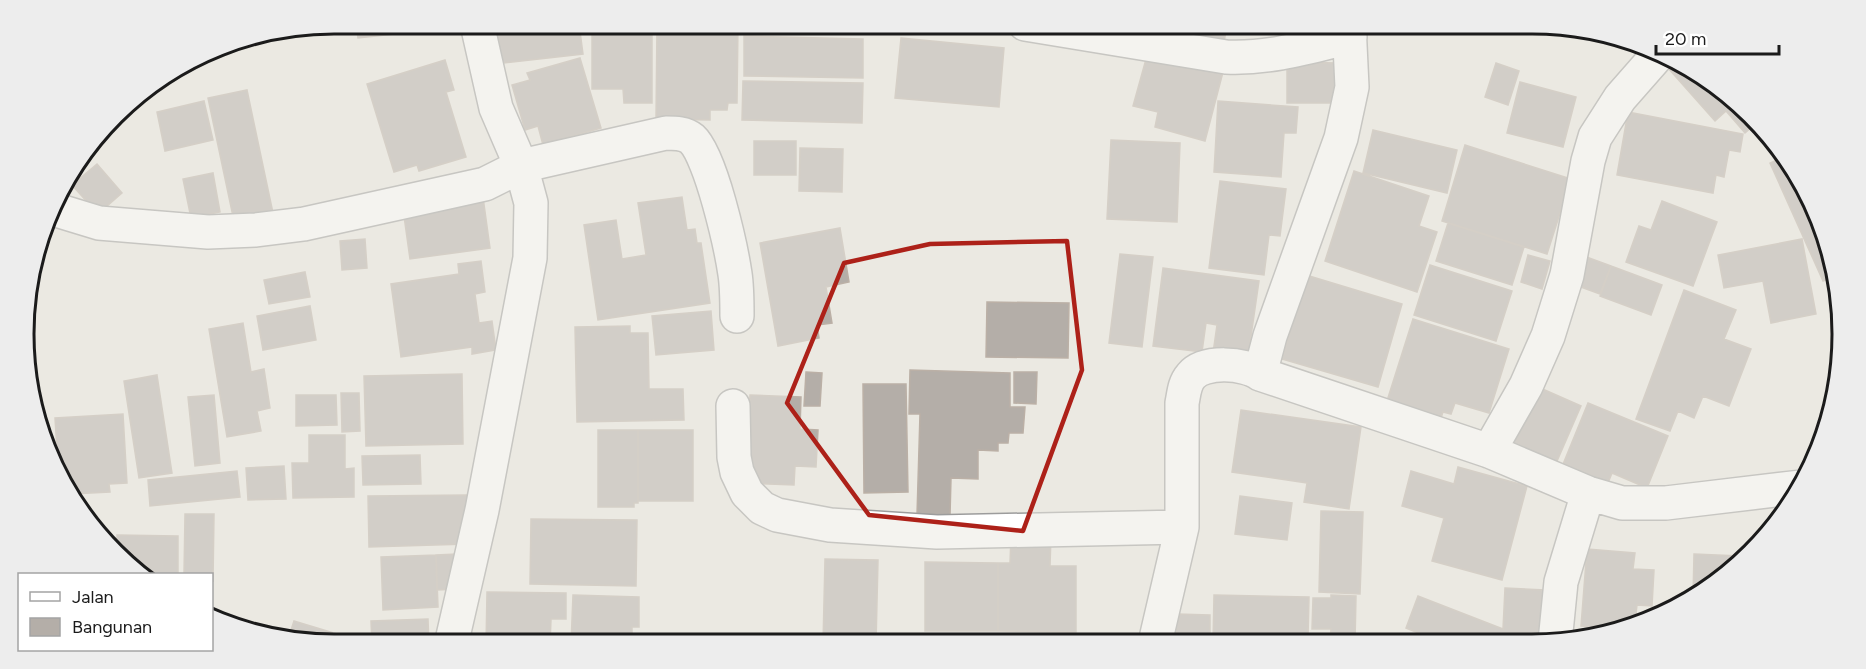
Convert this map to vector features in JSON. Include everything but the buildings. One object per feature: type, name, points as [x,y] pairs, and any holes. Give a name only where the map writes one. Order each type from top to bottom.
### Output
[{"type":"street","points":[[454,634],[482,510],[530,258],[531,203],[521,166],[496,108],[479,34]]},
{"type":"street","points":[[1086,34],[1226,57],[1249,58],[1273,55],[1338,34]]},
{"type":"street","points":[[1260,374],[1270,336],[1341,138],[1352,87],[1350,34]]},
{"type":"street","points":[[1489,451],[1526,386],[1548,336],[1567,275],[1588,161],[1595,137],[1620,98],[1653,60]]},
{"type":"street","points":[[61,212],[99,223],[208,232],[304,225],[485,184],[521,166],[666,132],[679,133],[692,138],[702,152],[711,174],[735,274],[737,315]]},
{"type":"street","points":[[1157,634],[1182,527],[1182,403],[1185,387],[1190,377],[1205,368],[1232,365],[1250,368],[1260,374],[1489,451],[1588,493],[1622,503],[1666,503],[1788,488]]},
{"type":"street","points":[[733,406],[734,457],[737,472],[747,493],[762,508],[777,515],[830,525],[937,532],[1182,527]]},
{"type":"street","points":[[1556,634],[1561,582],[1588,493]]},
{"type":"highlighted area","points":[[1067,241],[1082,370],[1023,531],[869,515],[787,403],[844,263],[930,244]]}]
